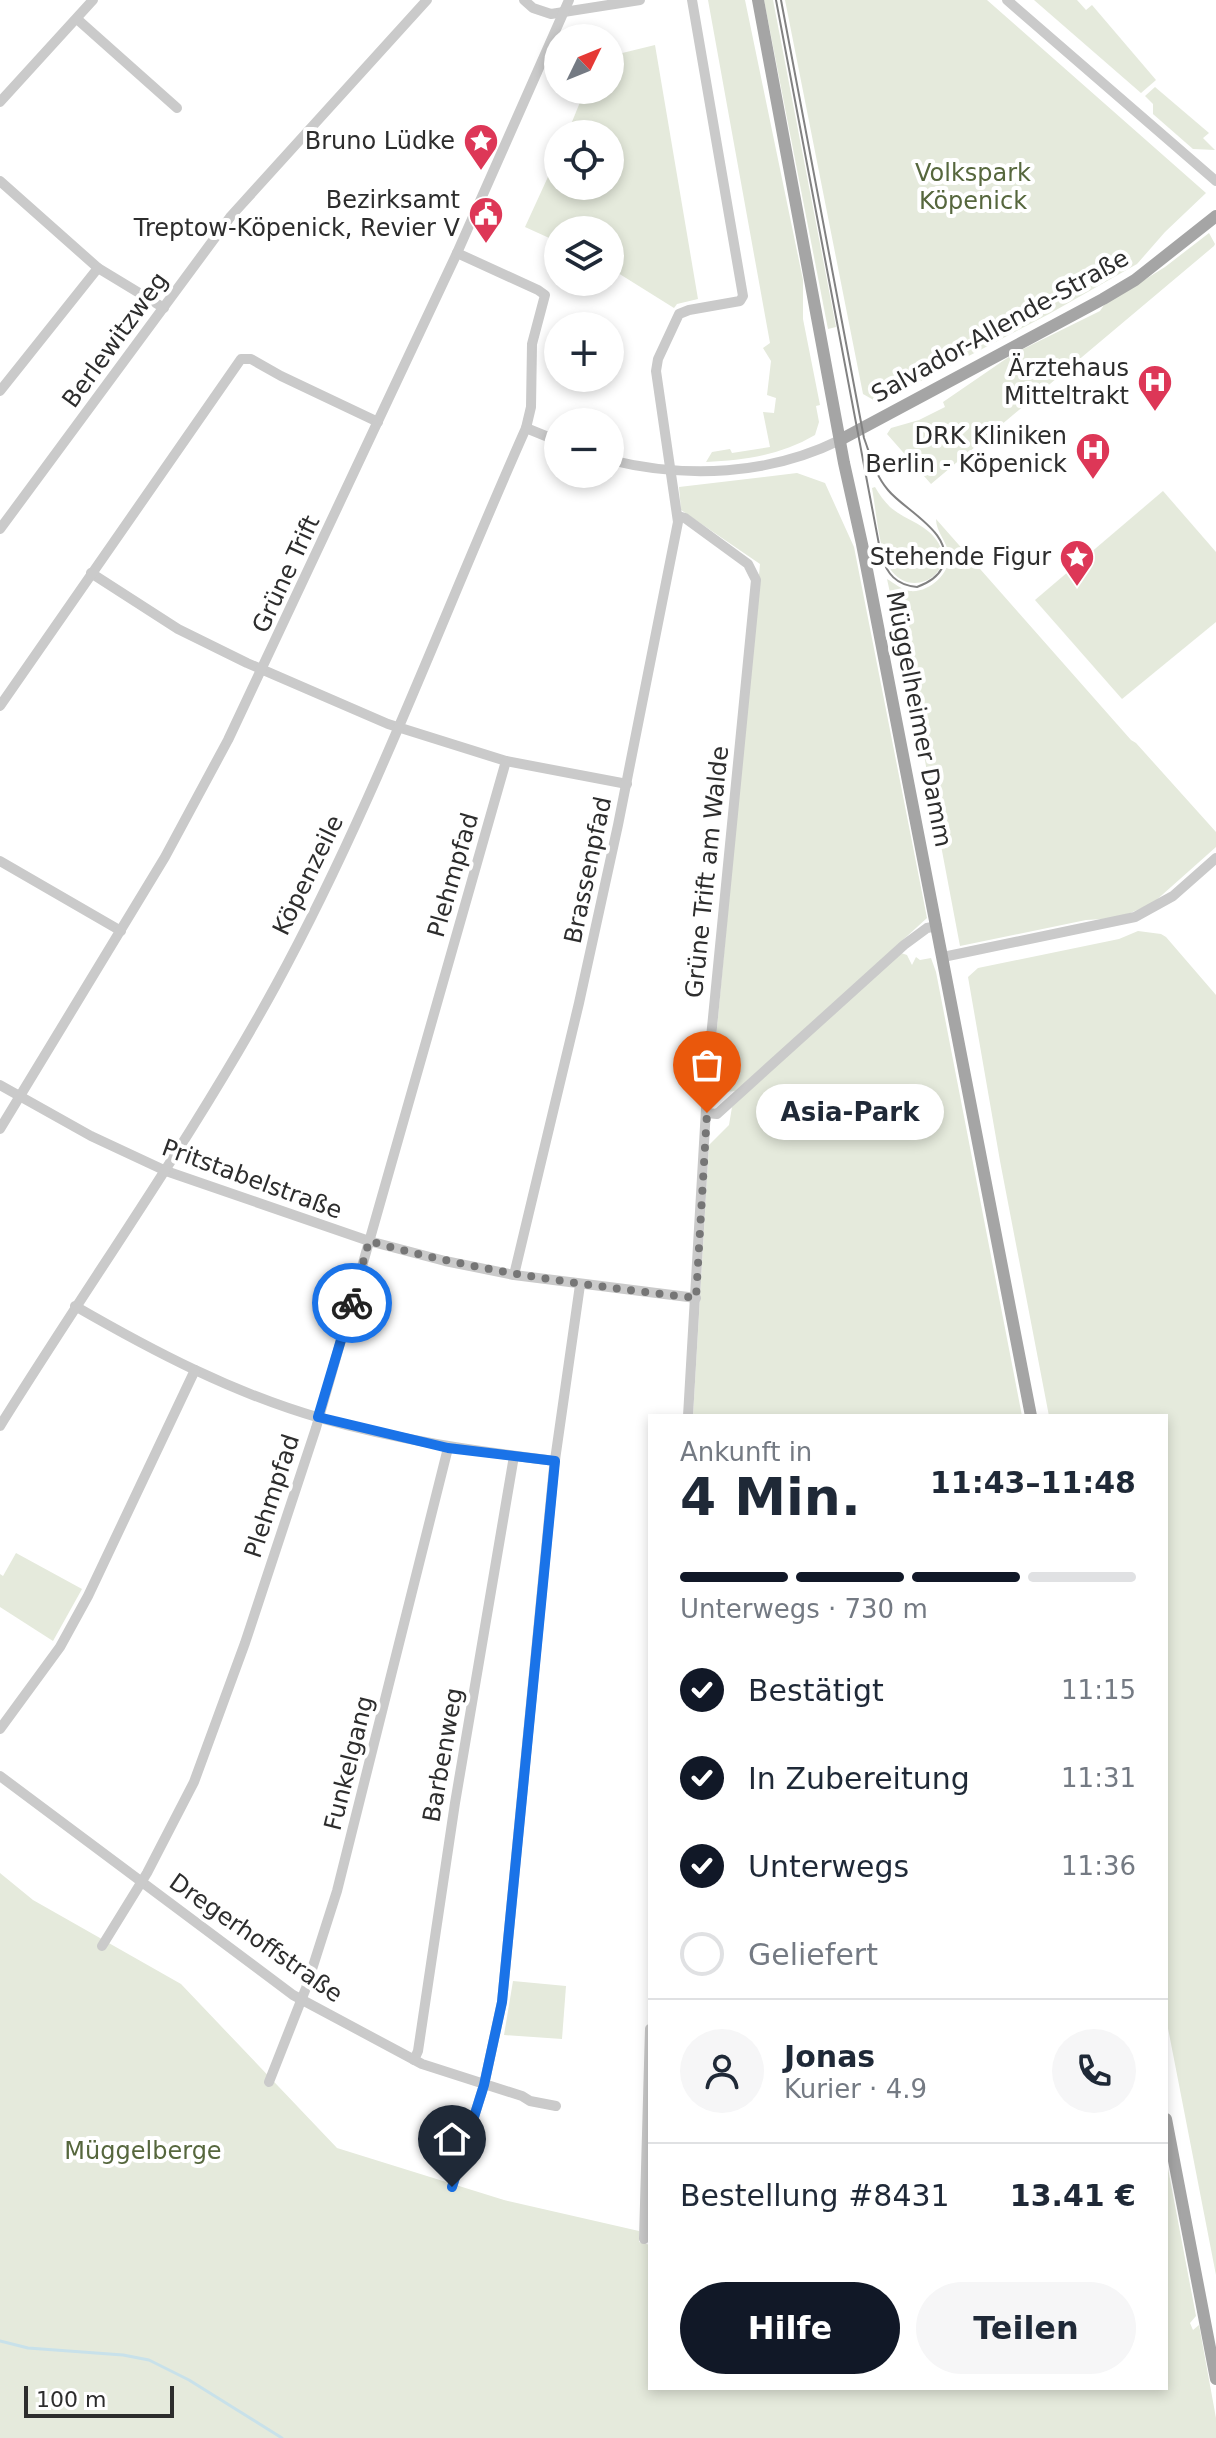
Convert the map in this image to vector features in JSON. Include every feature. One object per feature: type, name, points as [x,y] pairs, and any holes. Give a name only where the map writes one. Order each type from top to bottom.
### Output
[{"type":"main road","name":"Müggelheimer Damm","points":[[751,0],[764,30]]},
{"type":"main road","name":"Müggelheimer Damm","points":[[758,0],[840,440],[1031,1414]]},
{"type":"main road","name":"Salvador-Allende-Straße","points":[[840,440],[1048,331],[1135,280],[1216,216]]},
{"type":"main road","points":[[1168,2129],[1216,2379]]},
{"type":"street","points":[[0,102],[93,0]]},
{"type":"street","name":"Berlewitzweg","points":[[0,529],[254,189],[427,0]]},
{"type":"street","points":[[524,0],[545,14],[562,14],[640,0]]},
{"type":"street","name":"Grüne Trift","points":[[0,1129],[190,812],[263,670],[457,253],[569,0]]},
{"type":"street","points":[[670,469],[656,371],[658,359],[679,314],[740,301],[743,296],[692,0]]},
{"type":"street","points":[[1007,0],[1216,181]]},
{"type":"street","points":[[77,19],[177,108]]},
{"type":"street","points":[[0,181],[98,268],[164,308]]},
{"type":"street","name":"Köpenzeile","points":[[0,1426],[75,1306],[166,1171],[275,986],[334,870],[399,728],[526,428],[531,407],[532,344],[545,295],[457,253]]},
{"type":"street","points":[[0,391],[98,268]]},
{"type":"street","points":[[0,706],[241,359],[251,359],[378,422]]},
{"type":"street","points":[[526,428],[544,435]]},
{"type":"street","points":[[624,462],[708,471],[759,467],[812,454],[840,440]]},
{"type":"street","name":"Brassenpfad","points":[[514,1275],[627,784],[678,516],[670,469]]},
{"type":"street","name":"Grüne Trift am Walde","points":[[678,516],[748,564],[756,580],[709,1058],[688,1414]]},
{"type":"street","points":[[91,573],[178,629],[263,670],[399,728],[506,761],[627,784]]},
{"type":"street","name":"Plehmpfad","points":[[102,1946],[142,1881],[194,1782],[245,1643],[318,1417],[506,761]]},
{"type":"street","points":[[0,861],[121,931]]},
{"type":"street","points":[[943,957],[1135,917],[1173,896],[1214,864]]},
{"type":"street","points":[[707,1113],[717,1114],[904,945],[927,928],[937,926]]},
{"type":"street","name":"Pritstabelstraße","points":[[0,1085],[91,1136],[166,1171],[369,1241],[514,1275],[696,1298]]},
{"type":"street","points":[[452,2187],[484,2085],[508,1959],[555,1461],[580,1285]]},
{"type":"street","points":[[75,1306],[195,1370],[318,1417],[448,1448],[555,1461]]},
{"type":"street","points":[[0,1729],[60,1647],[87,1598],[195,1370]]},
{"type":"street","name":"Funkelgang","points":[[269,2082],[301,2000],[337,1891],[448,1448]]},
{"type":"street","name":"Barbenweg","points":[[414,2060],[418,2051],[458,1782],[514,1456]]},
{"type":"street","name":"Dregerhoffstraße","points":[[0,1776],[301,2000],[414,2060],[530,2101],[556,2106]]},
{"type":"street","points":[[644,2239],[648,2100]]},
{"type":"green space","points":[[708,0],[745,0],[803,280],[803,319],[820,405],[816,406],[819,422],[815,435],[802,442],[763,455],[706,462],[712,452],[730,449],[732,453],[770,447],[763,412],[774,413],[776,398],[767,395],[771,361],[763,348],[770,343]]},
{"type":"green space","points":[[764,0],[773,0],[836,327],[828,329]]},
{"type":"green space","name":"Volkspark Köpenick","points":[[785,0],[987,0],[1206,193],[1137,264],[1049,314],[877,402],[863,394]]},
{"type":"green space","points":[[1034,0],[1077,0],[1086,10],[1092,5],[1156,80],[1141,93]]},
{"type":"green space","points":[[655,45],[698,299],[677,304],[674,308],[624,277],[624,216],[544,216],[544,236],[525,227],[544,186],[544,200],[624,200],[624,120],[573,120],[579,104],[624,104],[624,53]]},
{"type":"green space","points":[[1155,87],[1209,133],[1203,138],[1215,150],[1193,149],[1153,114],[1153,104],[1145,96]]},
{"type":"green space","points":[[1209,233],[1214,246],[931,484],[887,434],[891,428],[919,420],[945,407],[943,402],[1013,354],[1100,311],[1104,305],[1165,267]]},
{"type":"green space","points":[[797,473],[825,483],[854,547],[927,918],[737,1091],[711,1093],[760,564],[681,510],[679,487]]},
{"type":"green space","points":[[875,487],[890,507],[923,527],[939,544],[943,555],[941,565],[928,580],[908,582],[889,567],[878,529],[872,488]]},
{"type":"green space","points":[[1163,491],[1216,552],[1216,622],[1122,699],[1035,600]]},
{"type":"green space","points":[[936,519],[1216,832],[1216,847],[1153,903],[1119,918],[1086,920],[960,946],[887,579],[904,589],[917,591],[931,585],[942,575],[949,555]]},
{"type":"green space","points":[[1138,931],[1161,934],[1216,995],[1216,2275],[1168,2028],[1168,1414],[1049,1414],[968,977],[978,968],[1119,939]]},
{"type":"green space","points":[[901,953],[907,955],[912,965],[916,957],[920,960],[931,958],[1022,1414],[693,1414],[709,1145],[729,1125],[732,1107]]},
{"type":"green space","points":[[16,1553],[82,1589],[53,1641],[0,1607],[0,1574],[3,1576]]},
{"type":"green space","name":"Müggelberge","points":[[0,1873],[33,1900],[181,1984],[337,2148],[504,2200],[639,2231],[639,2242],[648,2244],[648,2390],[1168,2390],[1168,2169],[1196,2316],[1190,2323],[1193,2330],[1199,2325],[1216,2418],[1216,2438],[0,2438]]},
{"type":"green space","points":[[513,1981],[566,1986],[562,2039],[504,2035]]},
{"type":"waterway","points":[[0,2341],[28,2348],[123,2355],[149,2360],[189,2380],[282,2438]]},
{"type":"tram line","points":[[776,0],[881,555],[893,577],[903,584],[917,587],[940,572],[945,556],[936,534],[884,484],[864,438],[781,0]]},
{"type":"way so far","points":[[352,1303],[369,1241],[467,1267],[580,1285],[696,1298],[707,1113]]},
{"type":"place","name":"Bruno Lüdke","points":[[481,172]]},
{"type":"place","name":"Bezirksamt Treptow-Köpenick, Revier V","points":[[486,245]]},
{"type":"place","name":"Ärztehaus Mitteltrakt","points":[[1155,413]]},
{"type":"place","name":"DRK Kliniken Berlin - Köpenick","points":[[1093,481]]},
{"type":"place","name":"Stehende Figur","points":[[1077,588]]},
{"type":"place","name":"Asia-Park","points":[[707,1113]]},
{"type":"route","points":[[352,1303],[318,1417],[448,1448],[555,1461],[502,2002],[484,2085],[452,2187]]}]
